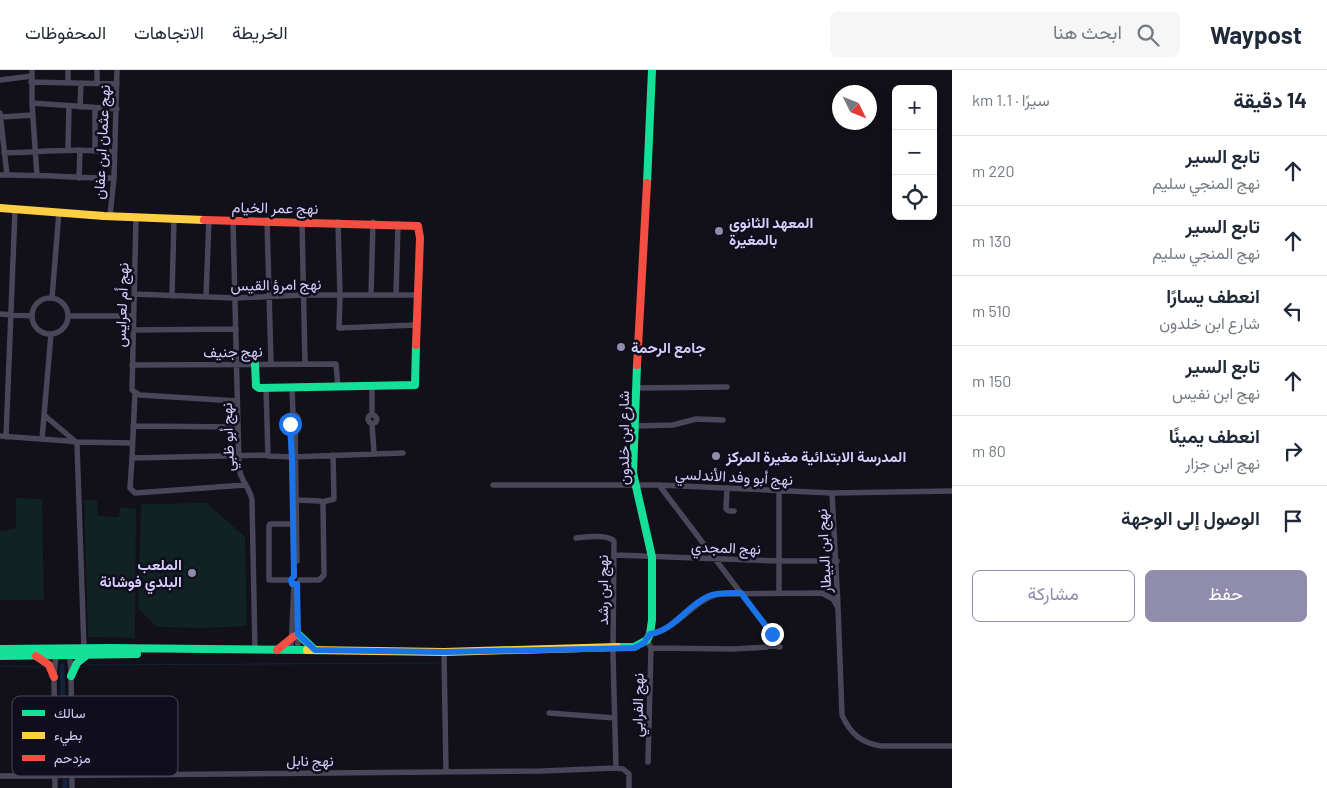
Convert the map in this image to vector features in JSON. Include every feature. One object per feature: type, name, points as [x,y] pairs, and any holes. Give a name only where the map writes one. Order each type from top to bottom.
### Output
[{"type":"street","points":[[68,70],[68,84]]},
{"type":"street","points":[[97,70],[97,82]]},
{"type":"street","name":"نهج عثمان ابن عفان","points":[[110,215],[114,178],[117,70]]},
{"type":"street","name":"شارع ابن خلدون","points":[[649,637],[652,620],[652,557],[635,485],[634,426],[652,70]]},
{"type":"street","points":[[32,76],[37,176]]},
{"type":"street","points":[[0,80],[32,76],[68,84],[97,82],[117,84]]},
{"type":"street","points":[[80,107],[81,83]]},
{"type":"street","points":[[32,103],[117,109]]},
{"type":"street","points":[[68,150],[69,106]]},
{"type":"street","points":[[95,108],[95,150]]},
{"type":"street","points":[[0,113],[7,174]]},
{"type":"street","points":[[1,117],[33,115]]},
{"type":"street","points":[[4,154],[68,150],[114,152]]},
{"type":"street","points":[[79,178],[80,150]]},
{"type":"street","points":[[0,175],[114,178]]},
{"type":"street","name":"نهج عمر الخيام","points":[[0,208],[136,217],[416,224],[420,229],[415,385],[372,386]]},
{"type":"street","points":[[15,210],[11,314],[3,436],[76,442],[132,443]]},
{"type":"street","points":[[52,298],[59,212]]},
{"type":"street","name":"نهج أم لعرايس","points":[[136,217],[132,387],[137,394],[133,426],[130,488],[135,493],[245,485]]},
{"type":"street","points":[[172,296],[174,218]]},
{"type":"street","points":[[206,297],[209,219]]},
{"type":"street","name":"نهج أبو ظبي","points":[[233,220],[239,456],[240,476],[251,494],[252,500],[254,650]]},
{"type":"street","points":[[267,220],[271,363]]},
{"type":"street","points":[[302,221],[305,363]]},
{"type":"street","points":[[338,222],[339,328],[417,325]]},
{"type":"street","points":[[371,295],[373,222]]},
{"type":"street","points":[[396,295],[398,224]]},
{"type":"street","name":"نهج امرؤ القيس","points":[[134,294],[235,298],[303,295],[418,294]]},
{"type":"street","points":[[52,298],[62,303],[68,316],[62,329],[50,334],[43,333],[33,323],[33,308],[38,302],[52,298]]},
{"type":"street","points":[[0,314],[32,316]]},
{"type":"street","points":[[68,316],[133,316]]},
{"type":"street","points":[[133,330],[236,329]]},
{"type":"street","points":[[42,439],[50,334]]},
{"type":"street","points":[[255,364],[256,387],[372,386],[372,414],[368,419],[372,424],[374,453]]},
{"type":"street","name":"نهج جنيف","points":[[132,365],[336,364],[338,387]]},
{"type":"street","points":[[292,387],[293,415],[289,416],[288,419],[292,425],[297,500],[295,524]]},
{"type":"street","points":[[636,388],[727,387]]},
{"type":"street","points":[[266,388],[267,455]]},
{"type":"street","points":[[137,394],[237,401]]},
{"type":"street","points":[[44,415],[76,442],[78,448],[85,652],[71,676]]},
{"type":"street","points":[[634,426],[673,425],[696,419],[723,420]]},
{"type":"street","points":[[133,426],[238,427]]},
{"type":"street","points":[[132,458],[267,455],[294,457],[403,453]]},
{"type":"street","points":[[297,500],[322,502],[334,499],[333,455]]},
{"type":"street","points":[[294,457],[295,650]]},
{"type":"street","name":"نهج أبو وفد الأندلسي","points":[[493,485],[659,485],[832,493],[952,492]]},
{"type":"street","points":[[659,485],[772,634]]},
{"type":"street","points":[[727,488],[726,509],[734,512]]},
{"type":"street","points":[[779,490],[779,593]]},
{"type":"street","name":"نهج ابن البيطار","points":[[832,493],[842,715],[854,735],[873,745],[952,746]]},
{"type":"street","points":[[295,524],[270,524],[269,526],[269,580],[319,580],[324,575],[322,502]]},
{"type":"street","name":"نهج ابن رشد","points":[[576,538],[611,538],[614,541],[615,718],[618,768]]},
{"type":"street","name":"نهج المجدي","points":[[615,556],[836,561]]},
{"type":"street","points":[[0,656],[69,651],[315,650],[444,652],[634,648],[649,637],[665,630],[704,599],[718,594],[822,593],[833,599],[838,608]]},
{"type":"street","points":[[276,650],[296,635]]},
{"type":"street","points":[[296,635],[315,650]]},
{"type":"street","points":[[649,637],[651,648],[733,649],[767,647],[769,645],[780,647]]},
{"type":"street","name":"نهج الفرابي","points":[[648,762],[651,648]]},
{"type":"street","points":[[0,649],[56,652]]},
{"type":"street","points":[[69,651],[71,696]]},
{"type":"street","points":[[54,696],[56,652]]},
{"type":"street","points":[[444,652],[446,772]]},
{"type":"street","points":[[34,655],[49,665],[54,677]]},
{"type":"street","points":[[549,713],[615,718]]},
{"type":"street","points":[[618,768],[629,774],[629,788]]},
{"type":"street","name":"نهج نابل","points":[[178,773],[446,772],[618,768]]},
{"type":"shaded area","points":[[16,498],[42,499],[44,600],[0,600],[0,531],[16,528]]},
{"type":"shaded area","points":[[84,500],[97,500],[98,516],[119,517],[120,507],[136,509],[135,638],[88,637]]},
{"type":"shaded area","name":"الملعب البلدي فوشانة","points":[[207,503],[245,537],[247,626],[204,628],[157,627],[138,608],[141,506],[142,504]]},
{"type":"waterway","points":[[87,665],[438,663]]},
{"type":"waterway","points":[[0,666],[44,667]]},
{"type":"waterway","points":[[62,666],[63,696]]},
{"type":"waterway","points":[[65,781],[65,788]]},
{"type":"traffic: fast","points":[[647,183],[652,70]]},
{"type":"traffic: fast","points":[[255,364],[256,386],[259,388],[415,385],[416,345]]},
{"type":"traffic: fast","points":[[617,647],[634,647],[647,640],[652,620],[652,557],[633,473],[637,365]]},
{"type":"traffic: fast","points":[[298,634],[315,650]]},
{"type":"traffic: fast","points":[[0,649],[307,650]]},
{"type":"traffic: fast","points":[[0,656],[137,654]]},
{"type":"traffic: fast","points":[[71,676],[77,663],[87,655]]},
{"type":"traffic: slow","points":[[0,208],[104,216],[204,220]]},
{"type":"traffic: slow","points":[[307,650],[444,652],[617,647]]},
{"type":"traffic: jam","points":[[637,365],[647,183]]},
{"type":"traffic: jam","points":[[204,220],[418,226],[420,238],[416,345]]},
{"type":"traffic: jam","points":[[277,650],[293,637]]},
{"type":"traffic: jam","points":[[36,656],[49,665],[54,677]]},
{"type":"place","name":"المعهد الثانوي بالمغيرة","points":[[719,231]]},
{"type":"place","name":"جامع الرحمة","points":[[621,347]]},
{"type":"place","name":"المدرسة الابتدائية مغيرة المركز","points":[[716,456]]},
{"type":"place","name":"الملعب البلدي فوشانة","points":[[192,573]]},
{"type":"route","points":[[290,424],[294,576],[291,580],[292,584],[297,584],[298,634],[315,650],[444,652],[634,648],[644,643],[650,634],[665,630],[704,599],[718,594],[741,593],[772,634]]}]
